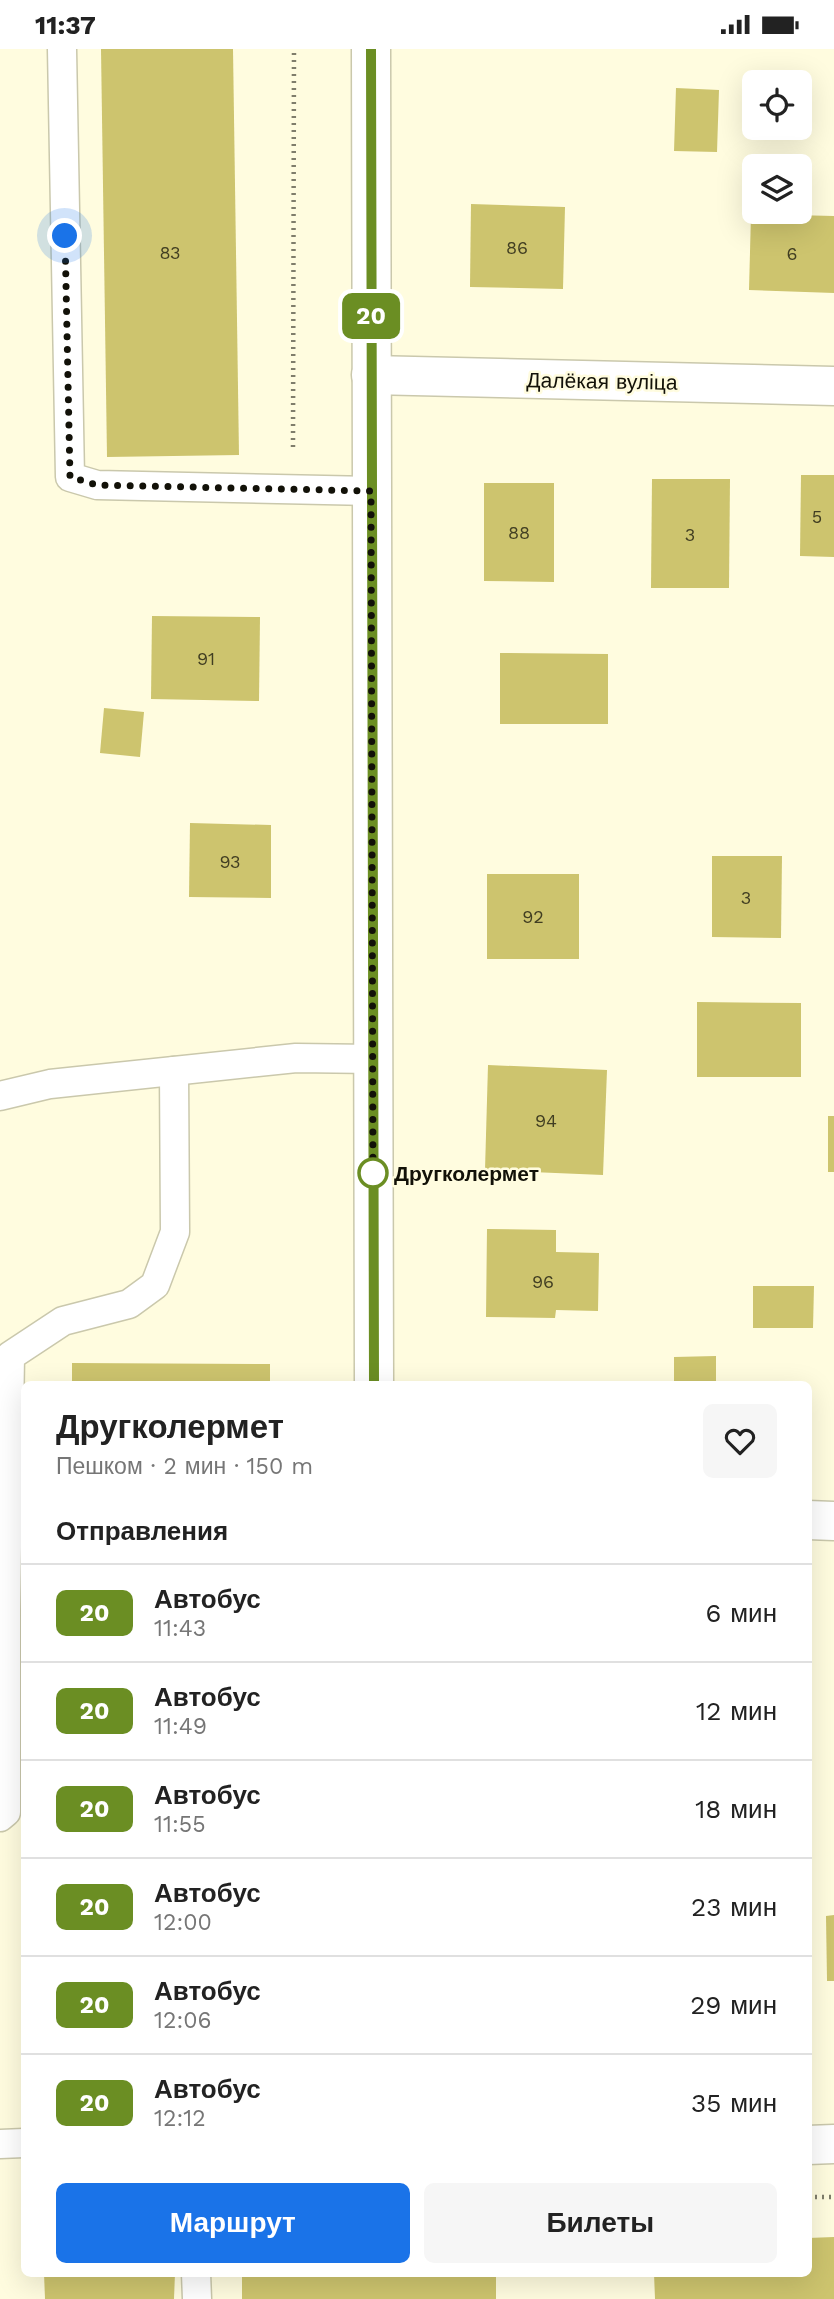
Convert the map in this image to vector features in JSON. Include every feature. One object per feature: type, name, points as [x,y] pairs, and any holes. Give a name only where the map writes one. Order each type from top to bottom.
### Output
[{"type":"street","points":[[371,49],[374,1381]]},
{"type":"street","name":"Далёкая вуліца","points":[[371,375],[834,386]]},
{"type":"street","points":[[812,1520],[834,1521]]},
{"type":"street","points":[[812,2145],[834,2144]]},
{"type":"lane","points":[[62,49],[70,477],[97,485],[371,491]]},
{"type":"lane","points":[[0,1096],[50,1084],[296,1058],[374,1059]]},
{"type":"lane","points":[[0,1817],[6,1812],[3,1607],[10,1356],[63,1321],[129,1304],[155,1285],[174,1232],[174,1071]]},
{"type":"lane","points":[[0,2144],[21,2143]]},
{"type":"lane","points":[[196,2277],[197,2299]]},
{"type":"path","points":[[293,489],[294,49]]},
{"type":"path","points":[[812,2197],[834,2197]]},
{"type":"building","points":[[101,49],[233,49],[239,455],[107,457]]},
{"type":"building","points":[[676,88],[719,90],[717,152],[674,151]]},
{"type":"building","points":[[471,204],[565,207],[563,289],[470,287]]},
{"type":"building","points":[[812,215],[834,216],[834,293],[749,290],[751,224],[812,224]]},
{"type":"building","points":[[801,475],[834,475],[834,557],[800,556]]},
{"type":"building","points":[[652,479],[730,479],[729,588],[651,588]]},
{"type":"building","points":[[484,483],[554,483],[554,582],[484,581]]},
{"type":"building","points":[[152,616],[260,617],[259,701],[151,699]]},
{"type":"building","points":[[500,653],[608,654],[608,724],[500,724]]},
{"type":"building","points":[[104,708],[144,712],[140,757],[100,753]]},
{"type":"building","points":[[190,823],[271,825],[271,898],[189,897]]},
{"type":"building","points":[[712,856],[782,856],[781,938],[712,937]]},
{"type":"building","points":[[487,874],[579,874],[579,959],[487,959]]},
{"type":"building","points":[[697,1002],[801,1003],[801,1077],[697,1077]]},
{"type":"building","points":[[488,1065],[607,1070],[603,1175],[485,1170]]},
{"type":"building","points":[[828,1116],[834,1116],[834,1172],[828,1172]]},
{"type":"building","points":[[487,1229],[556,1230],[556,1252],[599,1253],[598,1311],[556,1310],[555,1318],[486,1317]]},
{"type":"building","points":[[753,1286],[814,1286],[813,1328],[753,1328]]},
{"type":"building","points":[[716,1356],[716,1381],[674,1381],[674,1357]]},
{"type":"building","points":[[72,1363],[270,1364],[270,1381],[72,1381]]},
{"type":"building","points":[[834,1915],[834,1981],[827,1981],[826,1916]]},
{"type":"building","points":[[834,2237],[834,2299],[655,2299],[654,2277],[812,2277],[812,2238]]},
{"type":"building","points":[[44,2277],[175,2277],[174,2299],[45,2299]]},
{"type":"building","points":[[242,2277],[496,2277],[496,2299],[242,2299]]},
{"type":"bus line","name":"20","points":[[371,49],[374,1381]]},
{"type":"place","name":"Другколермет","points":[[373,1173]]},
{"type":"route","points":[[65,236],[70,477],[97,485],[371,491],[373,1178],[373,1173]]}]
